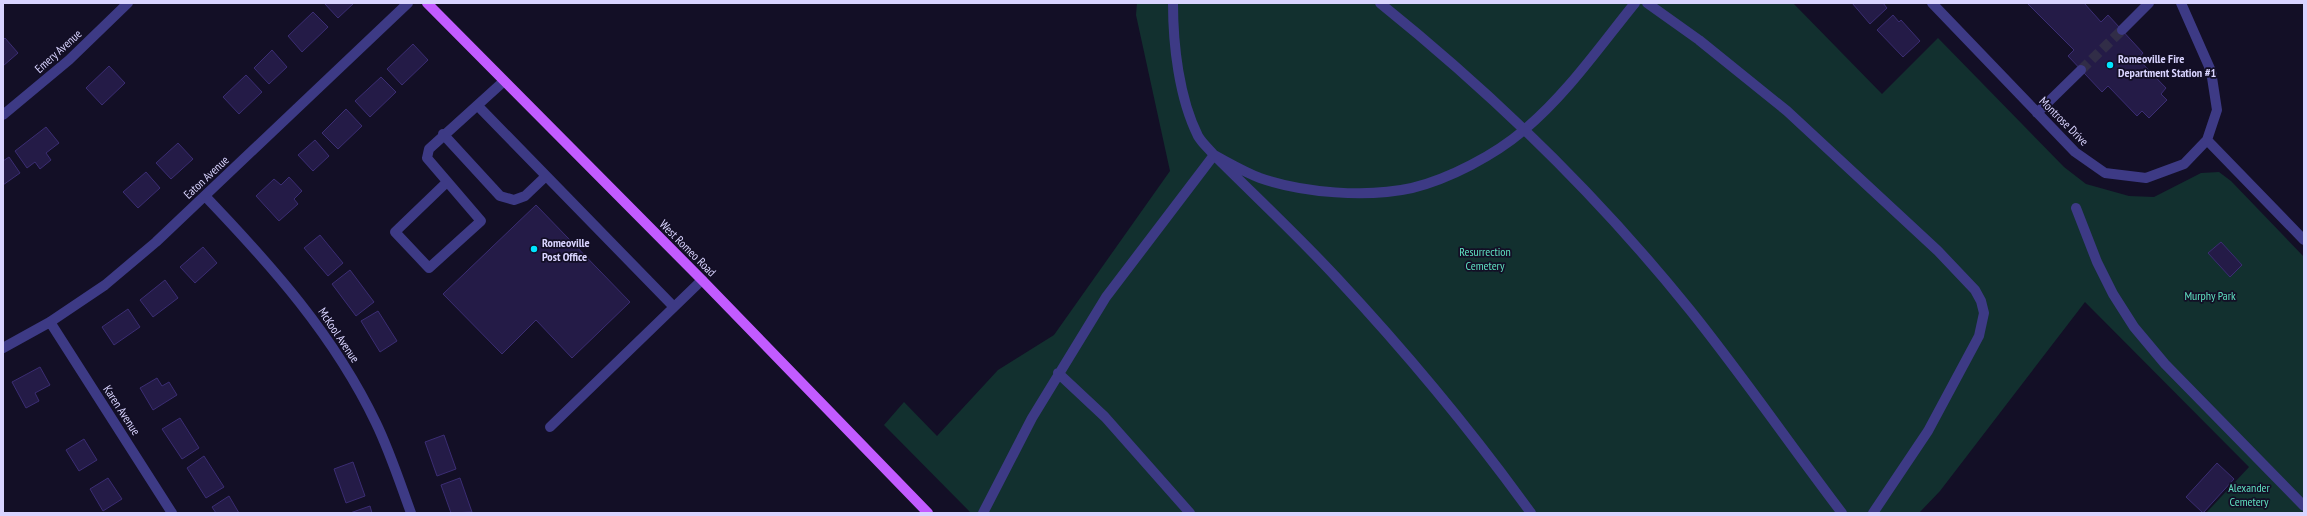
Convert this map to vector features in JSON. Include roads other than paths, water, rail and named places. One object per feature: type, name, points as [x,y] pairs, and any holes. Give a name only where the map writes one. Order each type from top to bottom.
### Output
[{"type":"main road","name":"West Romeo Road","points":[[427,3],[702,280],[928,513]]},
{"type":"street","name":"Emery Avenue","points":[[3,115],[69,60],[128,3]]},
{"type":"street","name":"Eaton Avenue","points":[[3,348],[50,322],[105,285],[156,242],[408,3]]},
{"type":"street","points":[[1173,3],[1176,51],[1182,85],[1198,137],[1214,155],[1336,276],[1386,331],[1485,450],[1531,513]]},
{"type":"street","points":[[1380,3],[1476,85],[1524,130],[1598,206],[1690,310],[1842,513]]},
{"type":"street","points":[[1214,155],[1259,178],[1295,187],[1337,192],[1382,192],[1413,188],[1445,176],[1502,147],[1524,130],[1552,104],[1635,3]]},
{"type":"street","points":[[1647,3],[1699,40],[1792,116],[1938,251],[1975,290],[1981,302],[1984,313],[1979,336],[1928,431],[1873,513]]},
{"type":"street","name":"Montrose Drive","points":[[1932,3],[2075,152],[2105,173],[2146,178],[2184,164],[2207,140]]},
{"type":"street","points":[[2122,30],[2149,3]]},
{"type":"street","points":[[2181,3],[2211,71],[2217,110],[2207,140],[2304,240]]},
{"type":"street","points":[[2037,113],[2082,70]]},
{"type":"street","points":[[447,182],[395,232],[429,268],[481,221],[427,158],[429,149],[443,134],[478,106],[504,82]]},
{"type":"street","points":[[478,106],[673,306]]},
{"type":"street","points":[[443,134],[500,196],[514,200],[525,196],[546,176]]},
{"type":"street","points":[[983,513],[1058,372],[1106,297],[1152,234],[1214,155]]},
{"type":"street","name":"McKool Avenue","points":[[205,196],[289,287],[331,344],[376,422],[411,513]]},
{"type":"street","points":[[2076,208],[2097,262],[2113,294],[2134,326],[2165,364],[2304,506]]},
{"type":"street","points":[[550,427],[673,306],[702,280]]},
{"type":"street","name":"Karen Avenue","points":[[50,322],[172,513]]},
{"type":"street","points":[[1058,372],[1105,417],[1190,513]]},
{"type":"tunnel","points":[[2081,70],[2122,30]]},
{"type":"place","name":"Romeoville Fire Department Station #1","points":[[2110,65]]},
{"type":"place","name":"Romeoville Post Office","points":[[534,249]]},
{"type":"park label","name":"Resurrection Cemetery","points":[[1485,258]]},
{"type":"park label","name":"Murphy Park","points":[[2210,295]]},
{"type":"park label","name":"Alexander Cemetery","points":[[2249,494]]}]
